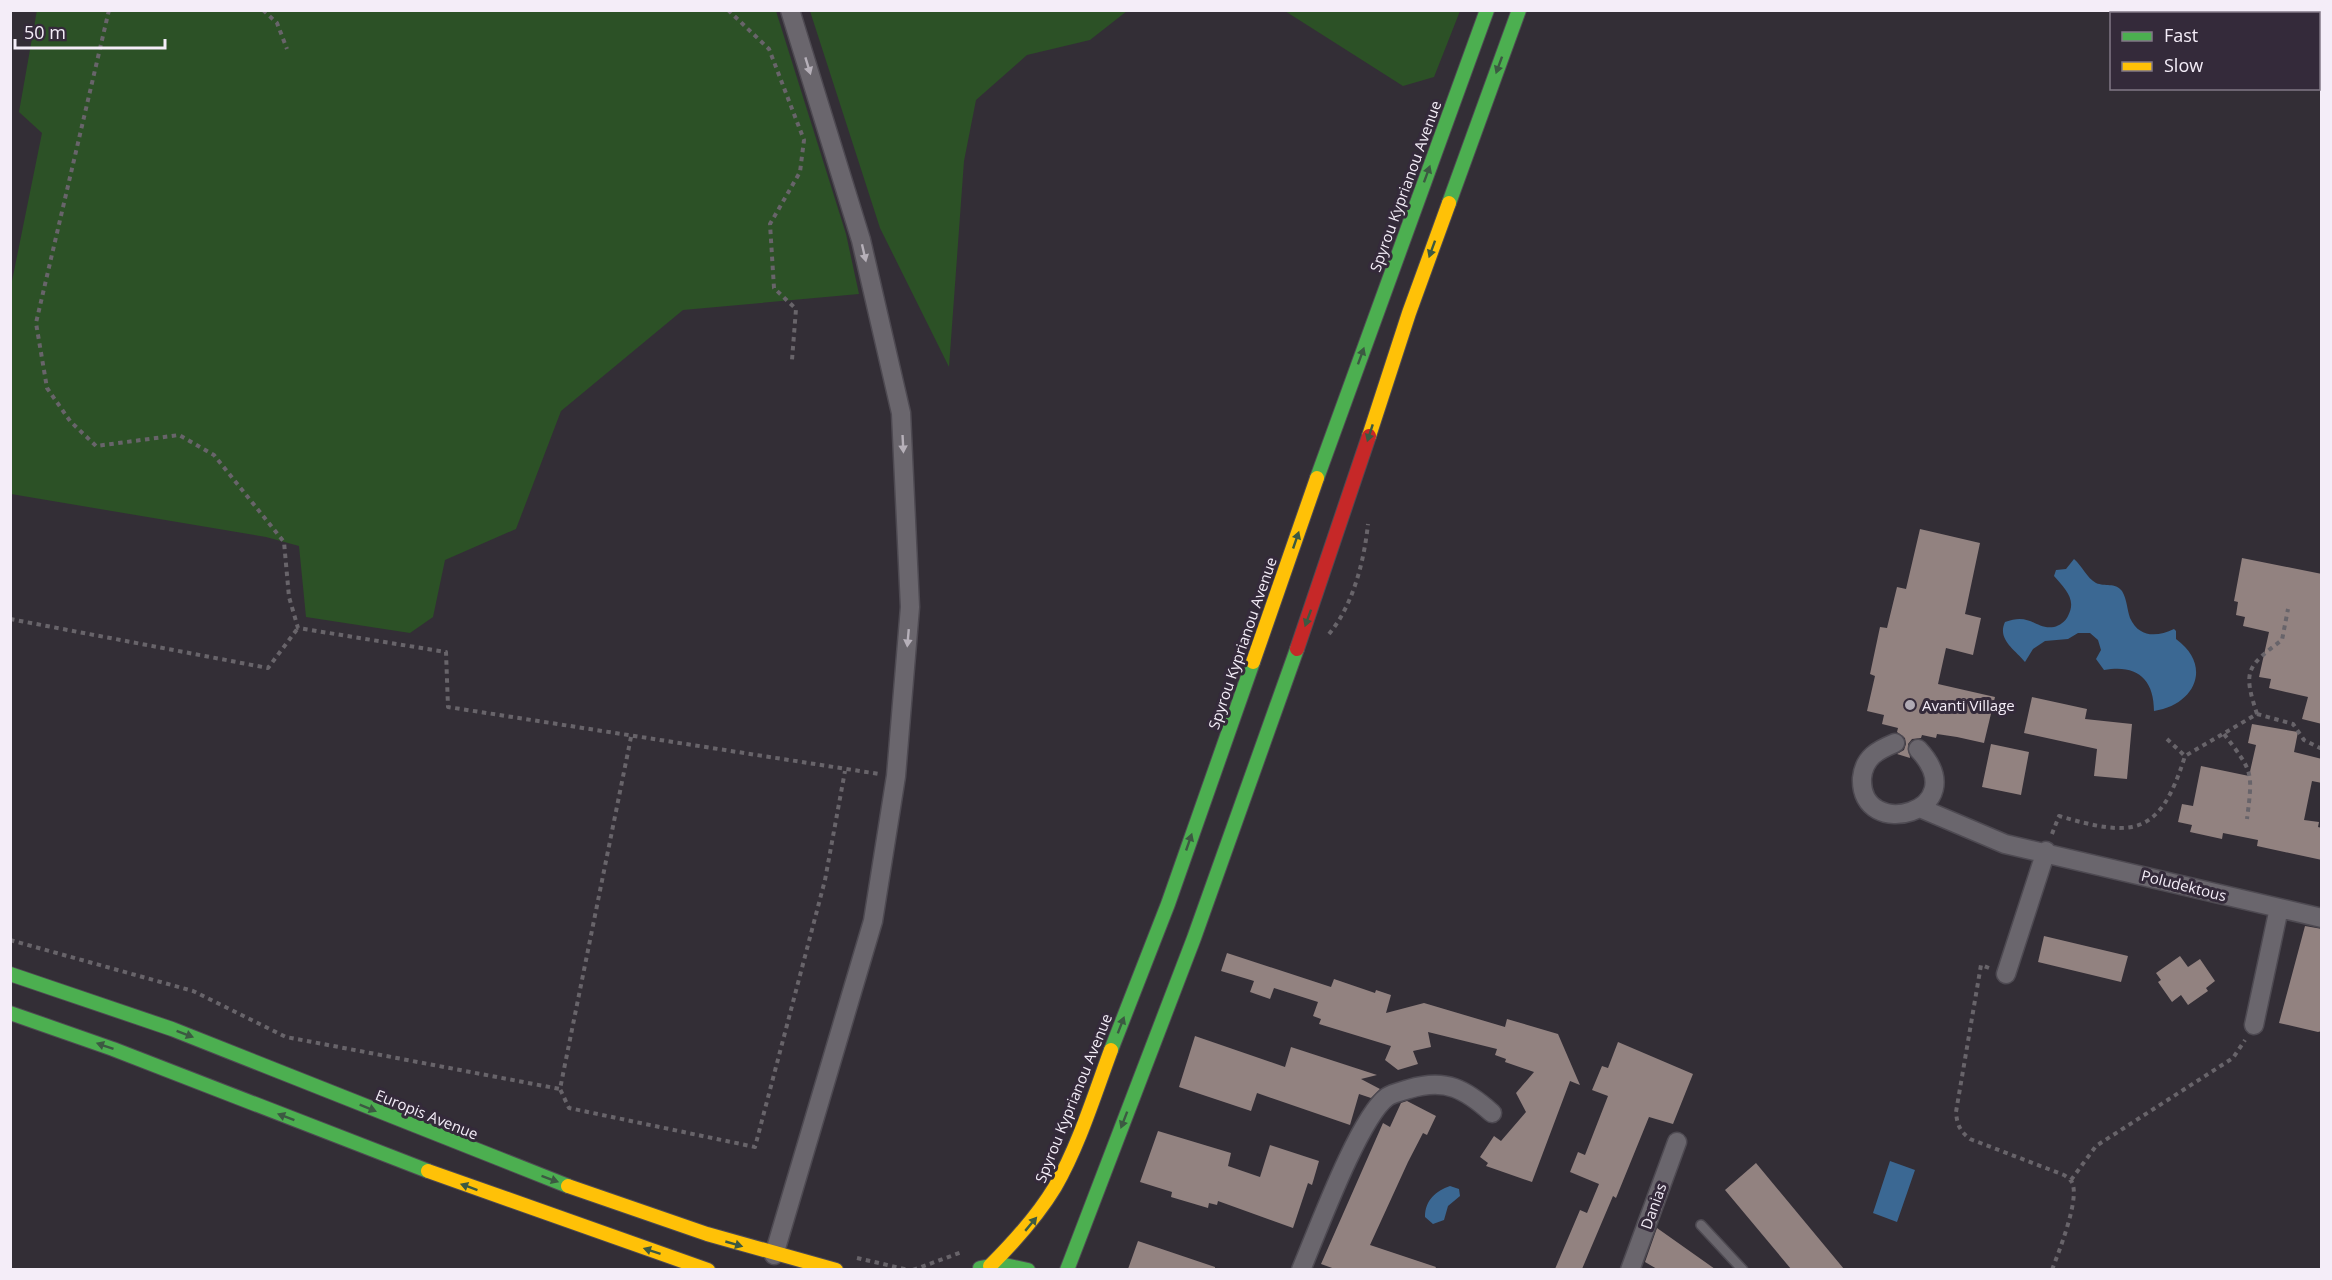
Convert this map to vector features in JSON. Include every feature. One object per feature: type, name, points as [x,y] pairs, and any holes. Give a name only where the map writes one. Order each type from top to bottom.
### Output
[{"type":"main road","name":"Spyrou Kyprianou Avenue","points":[[984,1268],[1035,1219],[1060,1180],[1070,1157],[1168,904],[1350,385],[1487,10]]},
{"type":"main road","points":[[1067,1269],[1194,938],[1337,536],[1409,313],[1519,10]]},
{"type":"main road","name":"Europis Avenue","points":[[10,974],[179,1032],[576,1189],[727,1242],[836,1269]]},
{"type":"main road","points":[[10,1013],[159,1065],[281,1115],[573,1225],[708,1269]]},
{"type":"main road","points":[[984,1268],[1010,1265],[1028,1269]]},
{"type":"street","points":[[774,1255],[873,921],[896,776],[910,607],[901,413],[861,240],[790,10]]},
{"type":"street","points":[[1895,743],[1877,750],[1869,758],[1862,780],[1864,791],[1878,809],[1888,814],[1899,816],[1920,808],[1929,799],[1934,788],[1934,775],[1931,763],[1918,749]]},
{"type":"street","name":"Poludektous","points":[[1920,808],[2005,844],[2046,851],[2322,918]]},
{"type":"street","points":[[2006,974],[2046,851]]},
{"type":"street","points":[[2254,1025],[2279,908]]},
{"type":"street","points":[[1301,1269],[1368,1119],[1388,1096],[1420,1086],[1441,1084],[1470,1094],[1492,1113]]},
{"type":"street","name":"Danias","points":[[1630,1269],[1677,1142]]},
{"type":"lane","points":[[1701,1225],[1743,1269]]},
{"type":"path","points":[[109,10],[36,323],[46,388],[70,421],[96,446],[179,435],[214,455],[284,542],[289,597],[298,628]]},
{"type":"path","points":[[263,10],[277,23],[287,50]]},
{"type":"path","points":[[729,10],[769,50],[804,140],[800,172],[770,224],[774,288],[796,309],[792,360]]},
{"type":"path","points":[[2257,714],[2247,685],[2249,674],[2258,658],[2282,640],[2289,609]]},
{"type":"path","points":[[10,619],[268,668],[298,628]]},
{"type":"path","points":[[298,628],[446,652],[448,707],[845,771],[896,776]]},
{"type":"path","points":[[2046,851],[2059,816],[2100,828],[2132,828],[2156,816],[2174,790],[2185,756],[2257,714],[2293,724],[2304,740],[2322,749]]},
{"type":"path","points":[[2224,734],[2248,766],[2251,785],[2247,819]]},
{"type":"path","points":[[631,737],[560,1089],[569,1108],[755,1147],[825,880],[845,771]]},
{"type":"path","points":[[2167,739],[2185,756]]},
{"type":"path","points":[[10,939],[193,991],[286,1037],[560,1089]]},
{"type":"path","points":[[2006,974],[1981,965],[1956,1112],[1957,1123],[1961,1133],[1970,1139],[2064,1175],[2071,1180],[2074,1187],[2072,1207],[2052,1269]]},
{"type":"path","points":[[2071,1180],[2096,1146],[2233,1058],[2254,1025]]},
{"type":"green space","points":[[37,10],[776,11],[846,234],[859,294],[683,310],[561,411],[516,529],[445,560],[433,617],[410,633],[306,617],[299,546],[266,537],[11,494],[11,286],[42,133],[19,112]]},
{"type":"green space","points":[[1460,10],[1434,77],[1403,86],[1285,11]]},
{"type":"green space","points":[[810,11],[1127,11],[1090,40],[1027,55],[976,100],[964,161],[949,367],[880,228]]},
{"type":"water","points":[[2074,559],[2096,583],[2113,586],[2122,591],[2130,618],[2138,629],[2149,634],[2174,629],[2176,631],[2176,639],[2194,661],[2196,672],[2189,693],[2180,701],[2154,711],[2151,690],[2147,682],[2141,676],[2125,669],[2104,670],[2096,659],[2101,650],[2098,640],[2090,633],[2078,633],[2068,639],[2045,641],[2033,649],[2025,662],[2005,639],[2003,628],[2005,622],[2014,619],[2027,620],[2048,627],[2054,627],[2066,620],[2071,604],[2069,594],[2054,576],[2056,570],[2066,569]]},
{"type":"water","points":[[1890,1161],[1915,1170],[1897,1222],[1873,1213]]},
{"type":"water","points":[[1450,1186],[1459,1189],[1460,1196],[1448,1206],[1444,1220],[1433,1224],[1425,1217],[1429,1201]]},
{"type":"building","points":[[1920,529],[1980,543],[1965,614],[1981,618],[1973,655],[1946,648],[1938,684],[1995,697],[1984,743],[1937,734],[1936,738],[1922,735],[1921,738],[1912,739],[1908,744],[1910,758],[1897,754],[1904,750],[1906,744],[1905,738],[1897,732],[1898,728],[1882,724],[1884,715],[1867,711],[1875,676],[1870,674],[1880,627],[1887,628],[1897,587],[1906,589]]},
{"type":"building","points":[[2242,558],[2322,574],[2322,724],[2302,719],[2308,697],[2269,688],[2271,679],[2259,677],[2269,632],[2243,626],[2245,617],[2236,615],[2238,602],[2234,601]]},
{"type":"building","points":[[2032,697],[2087,709],[2085,719],[2132,724],[2127,779],[2094,776],[2097,749],[2024,733]]},
{"type":"building","points":[[2252,724],[2298,732],[2294,752],[2322,759],[2322,783],[2312,781],[2304,820],[2319,822],[2318,827],[2322,828],[2322,860],[2257,846],[2258,840],[2223,833],[2222,839],[2190,832],[2192,825],[2178,822],[2182,804],[2193,806],[2201,766],[2249,776],[2256,745],[2248,743]]},
{"type":"building","points":[[1991,744],[2029,752],[2021,795],[1982,787]]},
{"type":"building","points":[[2305,926],[2322,929],[2322,1031],[2318,1032],[2279,1023]]},
{"type":"building","points":[[2044,936],[2128,956],[2121,982],[2038,962]]},
{"type":"building","points":[[1227,953],[1331,987],[1334,979],[1375,993],[1376,990],[1391,995],[1386,1013],[1424,1003],[1505,1027],[1507,1019],[1558,1034],[1580,1085],[1570,1081],[1532,1182],[1486,1166],[1488,1163],[1480,1157],[1494,1136],[1501,1141],[1526,1112],[1516,1093],[1534,1072],[1505,1062],[1506,1059],[1495,1055],[1497,1049],[1428,1032],[1431,1047],[1413,1051],[1418,1064],[1398,1070],[1385,1060],[1391,1046],[1319,1024],[1321,1019],[1313,1016],[1318,1002],[1274,988],[1270,999],[1250,992],[1254,981],[1221,971]]},
{"type":"building","points":[[2180,956],[2188,967],[2200,959],[2215,981],[2206,988],[2208,991],[2188,1005],[2181,995],[2172,1002],[2158,982],[2161,980],[2156,973]]},
{"type":"building","points":[[1195,1036],[1285,1067],[1291,1047],[1377,1075],[1361,1079],[1380,1089],[1371,1098],[1359,1094],[1350,1125],[1257,1093],[1251,1111],[1179,1087]]},
{"type":"building","points":[[1618,1042],[1693,1074],[1673,1124],[1649,1117],[1616,1198],[1613,1196],[1582,1269],[1555,1269],[1580,1210],[1587,1213],[1599,1184],[1570,1172],[1578,1152],[1585,1155],[1608,1096],[1592,1090],[1602,1066],[1608,1068]]},
{"type":"building","points":[[1407,1101],[1436,1116],[1427,1135],[1423,1133],[1408,1162],[1370,1245],[1436,1267],[1435,1269],[1335,1269],[1321,1264],[1383,1123],[1390,1127],[1401,1103]]},
{"type":"building","points":[[1158,1131],[1231,1153],[1228,1166],[1260,1177],[1270,1145],[1319,1161],[1312,1185],[1308,1183],[1293,1228],[1218,1201],[1217,1205],[1209,1203],[1208,1208],[1171,1197],[1172,1192],[1140,1182]]},
{"type":"building","points":[[1756,1163],[1844,1269],[1791,1269],[1725,1190]]},
{"type":"building","points":[[1657,1228],[1715,1269],[1657,1269],[1645,1262]]},
{"type":"building","points":[[1138,1241],[1215,1267],[1215,1269],[1128,1269]]},
{"type":"traffic: fast","points":[[1317,478],[1487,10]]},
{"type":"traffic: fast","points":[[1449,203],[1519,10]]},
{"type":"traffic: fast","points":[[1067,1270],[1194,938],[1297,649]]},
{"type":"traffic: fast","points":[[1111,1050],[1168,904],[1253,662]]},
{"type":"traffic: fast","points":[[10,974],[172,1029],[568,1186]]},
{"type":"traffic: fast","points":[[10,1013],[113,1049],[428,1171]]},
{"type":"traffic: fast","points":[[980,1268],[1000,1264],[1028,1270]]},
{"type":"traffic: slow","points":[[1369,436],[1409,313],[1449,203]]},
{"type":"traffic: slow","points":[[1253,662],[1317,478]]},
{"type":"traffic: slow","points":[[990,1266],[1041,1209],[1064,1171],[1111,1050]]},
{"type":"traffic: slow","points":[[428,1171],[708,1270]]},
{"type":"traffic: slow","points":[[568,1186],[707,1234],[836,1270]]},
{"type":"traffic: jam","points":[[1297,649],[1369,436]]},
{"type":"place","name":"Avanti Village","points":[[1910,705]]}]
